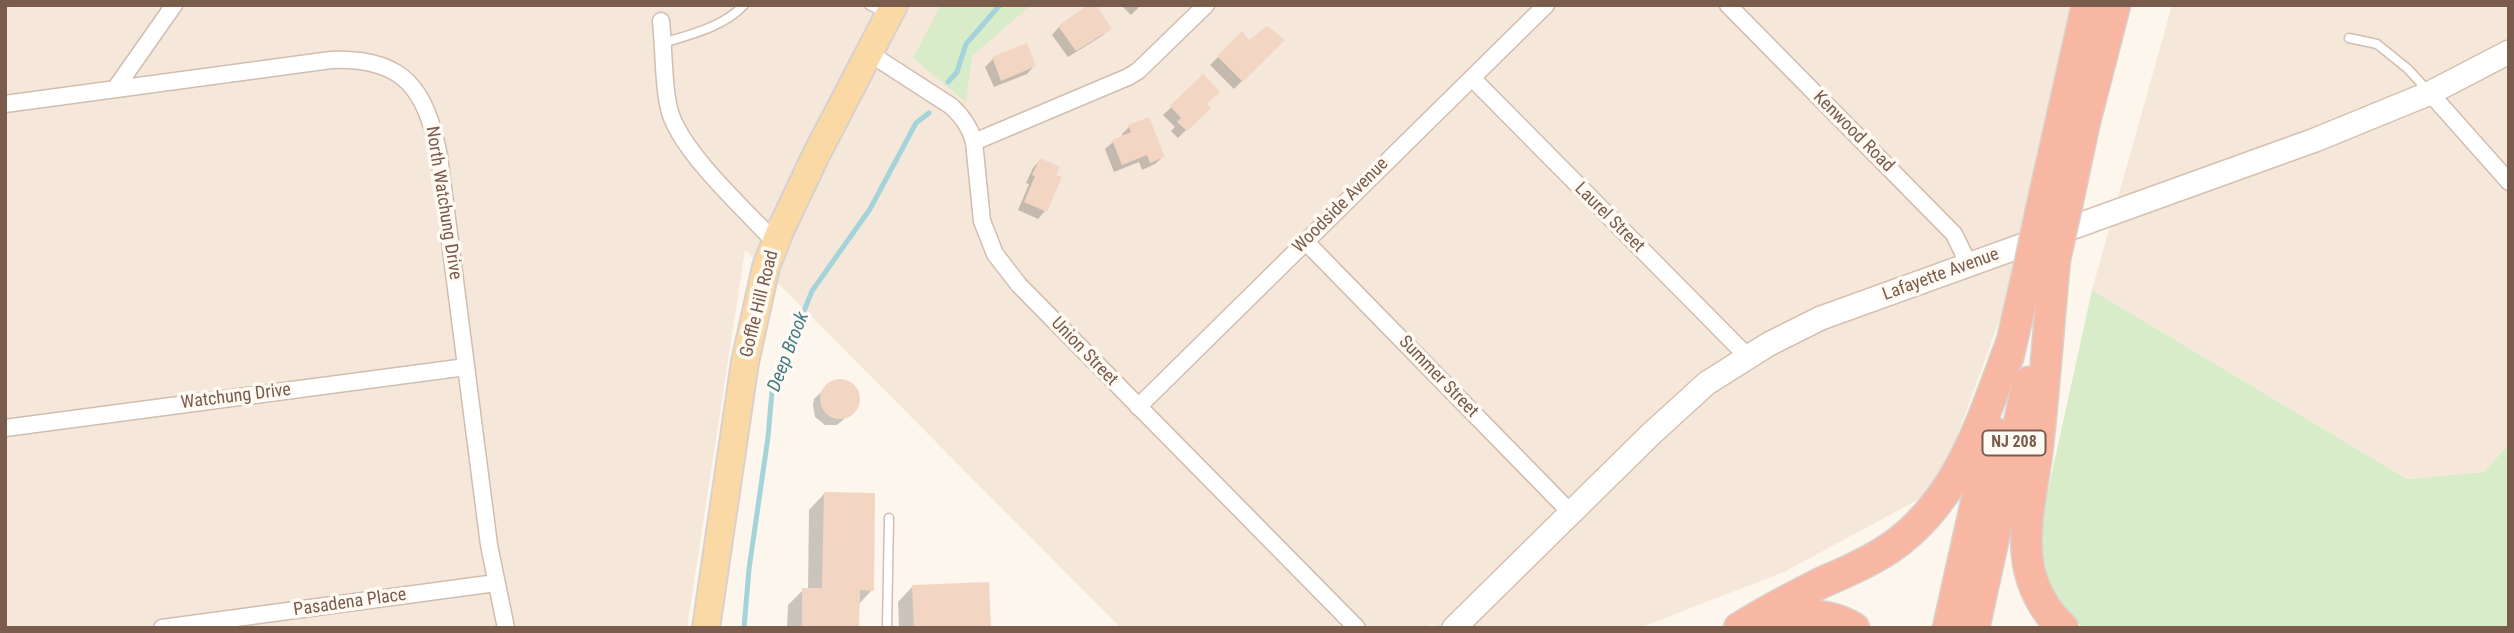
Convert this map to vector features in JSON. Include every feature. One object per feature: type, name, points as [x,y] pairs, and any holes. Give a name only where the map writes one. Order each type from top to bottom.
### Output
[{"type":"highway","name":"NJ 208","points":[[1974,628],[2054,208],[2087,5]]},
{"type":"highway","name":"NJ 208","points":[[2054,208],[2088,109],[2115,5]]},
{"type":"highway","name":"NJ 208","points":[[1948,628],[2012,341],[2042,263]]},
{"type":"highway","points":[[2042,263],[2039,435],[2027,539],[2028,562],[2044,606],[2063,628]]},
{"type":"highway","points":[[1739,628],[1797,595],[1878,555],[1911,532],[1943,498],[1966,457],[2012,341]]},
{"type":"highway","points":[[1746,628],[1777,618],[1801,615],[1823,616],[1854,628]]},
{"type":"main road","name":"Goffle Hill Road","points":[[706,628],[745,362],[759,293],[775,242],[869,53],[884,8]]},
{"type":"street","points":[[115,89],[174,5]]},
{"type":"street","points":[[974,142],[1138,71],[1206,5]]},
{"type":"street","name":"Woodside Avenue","points":[[1138,407],[1546,5]]},
{"type":"street","name":"Kenwood Road","points":[[1728,5],[1954,234],[1969,265]]},
{"type":"street","points":[[661,21],[671,116],[682,139],[775,242]]},
{"type":"street","name":"Lafayette Avenue","points":[[1454,628],[1707,383],[1769,344],[1821,318],[2315,140],[2430,93],[2509,52]]},
{"type":"street","name":"Union Street","points":[[869,53],[951,106],[971,130],[982,221],[995,254],[1019,285],[1357,628]]},
{"type":"street","name":"North Watchung Drive","points":[[5,104],[348,59],[374,62],[405,79],[419,94],[433,126],[489,545],[506,628]]},
{"type":"street","name":"Laurel Street","points":[[1472,78],[1748,357]]},
{"type":"street","points":[[2430,93],[2509,182]]},
{"type":"street","name":"Summer Street","points":[[1305,241],[1571,513]]},
{"type":"street","name":"Watchung Drive","points":[[5,428],[466,367]]},
{"type":"street","name":"Pasadena Place","points":[[162,628],[496,583]]},
{"type":"lane","points":[[663,43],[704,31],[731,17],[744,5]]},
{"type":"lane","points":[[2349,38],[2377,44],[2408,69],[2430,93]]},
{"type":"lane","points":[[887,628],[889,518]]},
{"type":"shaded area","points":[[5,5],[2114,5],[1938,489],[1784,572],[1639,628],[1436,628],[1432,624],[1428,628],[1121,628],[745,250],[687,628],[5,628]]},
{"type":"shaded area","points":[[2172,5],[2509,5],[2509,444],[2484,472],[2407,479],[2092,290]]},
{"type":"green space","points":[[941,5],[1031,5],[972,56],[966,102],[913,58]]},
{"type":"green space","points":[[2092,290],[2407,479],[2484,472],[2509,444],[2509,628],[2084,628],[2063,607],[2050,583],[2040,527]]},
{"type":"building","points":[[1088,5],[1096,5],[1112,29],[1076,51],[1058,26]]},
{"type":"building","points":[[1267,26],[1285,40],[1243,82],[1217,56],[1242,31],[1249,40]]},
{"type":"building","points":[[1027,43],[1036,66],[1001,81],[992,57]]},
{"type":"building","points":[[1203,74],[1220,92],[1207,104],[1211,108],[1187,131],[1177,122],[1181,118],[1170,106]]},
{"type":"building","points":[[1149,117],[1165,157],[1150,163],[1147,155],[1122,165],[1112,140],[1131,132],[1128,125]]},
{"type":"building","points":[[1040,158],[1060,167],[1056,175],[1062,177],[1047,212],[1024,202]]},
{"type":"building","points":[[840,379],[848,380],[854,385],[859,391],[859,407],[854,413],[848,418],[840,419],[832,418],[826,413],[821,407],[820,399],[821,391],[826,385],[832,380]]},
{"type":"building","points":[[824,492],[875,493],[874,591],[860,590],[859,628],[802,628],[802,588],[822,588]]},
{"type":"building","points":[[989,582],[991,628],[914,628],[912,585]]},
{"type":"waterway","name":"Deep Brook","points":[[948,82],[957,72],[966,44],[1000,5]]},
{"type":"waterway","name":"Deep Brook","points":[[744,628],[772,391],[812,291],[870,209],[916,123],[929,113]]}]
